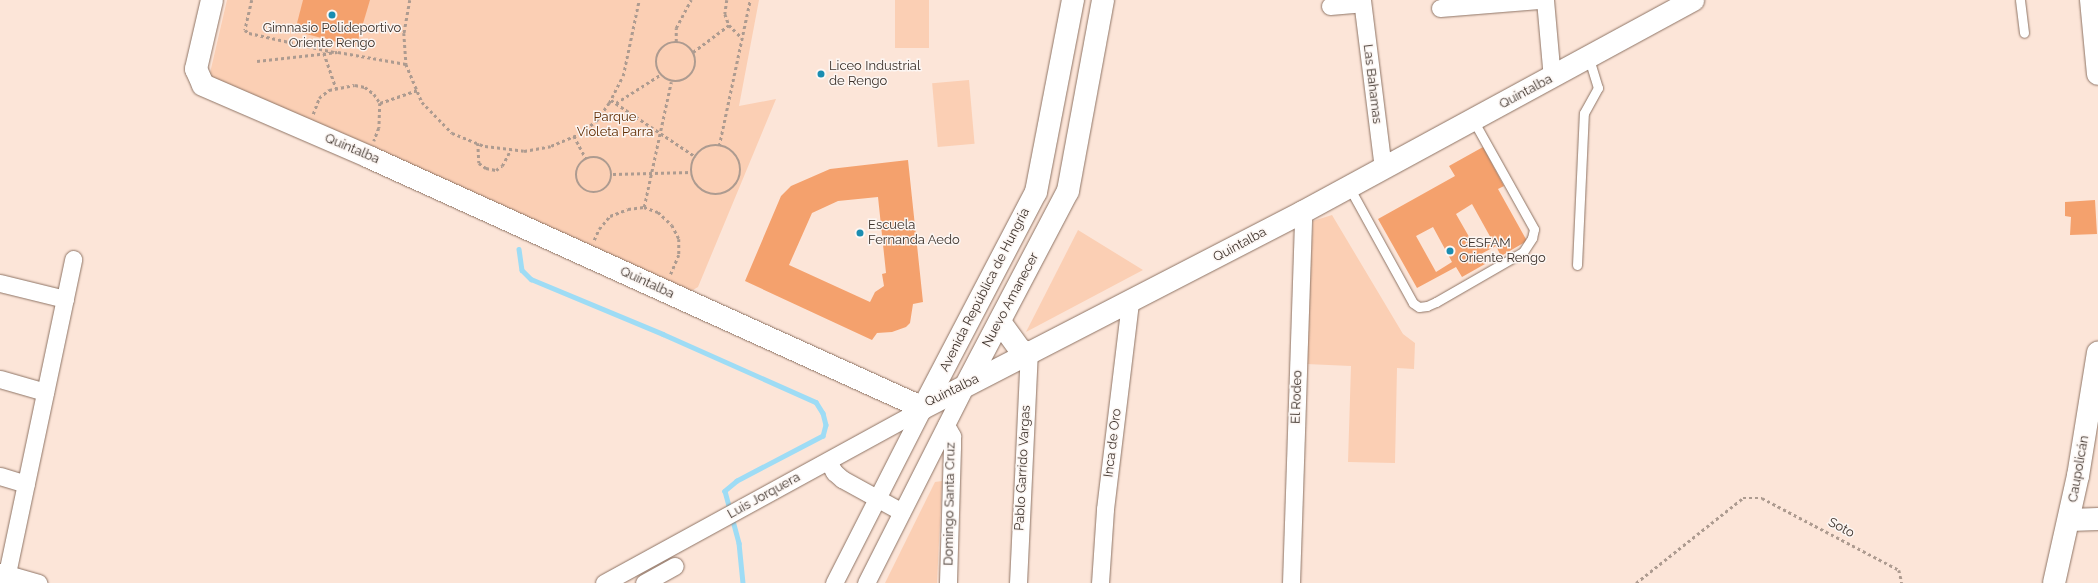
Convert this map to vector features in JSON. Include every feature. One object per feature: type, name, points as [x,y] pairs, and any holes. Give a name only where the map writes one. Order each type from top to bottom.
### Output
[{"type":"street","name":"Quintalba","points":[[212,0],[196,69],[203,85],[369,157],[923,408],[1303,212],[1589,58],[1693,0]]},
{"type":"street","name":"Avenida República de Hungría","points":[[834,583],[923,408],[1036,192],[1074,0]]},
{"type":"street","name":"Nuevo Amanecer","points":[[866,583],[966,385],[1068,191],[1103,0]]},
{"type":"street","points":[[1440,8],[1539,0]]},
{"type":"street","points":[[1545,0],[1552,78]]},
{"type":"street","points":[[2091,0],[2098,64]]},
{"type":"street","points":[[1330,6],[1362,1]]},
{"type":"street","name":"Las Bahamas","points":[[1362,1],[1383,168]]},
{"type":"street","points":[[1060,74],[1088,76]]},
{"type":"street","name":"El Rodeo","points":[[1291,583],[1303,212]]},
{"type":"street","points":[[38,583],[4,576],[26,484],[74,259]]},
{"type":"street","points":[[0,282],[65,299]]},
{"type":"street","name":"Inca de Oro","points":[[1100,583],[1105,509],[1130,302]]},
{"type":"street","points":[[1000,322],[1020,350],[1029,353]]},
{"type":"street","name":"Pablo Garrido Vargas","points":[[1018,583],[1029,353]]},
{"type":"street","name":"Caupolicán","points":[[2054,583],[2070,520],[2098,353]]},
{"type":"street","points":[[0,379],[45,392]]},
{"type":"street","name":"Luis Jorquera","points":[[604,583],[923,408]]},
{"type":"street","name":"Domingo Santa Cruz","points":[[946,425],[952,436],[948,583]]},
{"type":"street","points":[[828,460],[834,472],[842,479],[902,512]]},
{"type":"street","points":[[0,476],[26,484]]},
{"type":"street","points":[[2070,520],[2098,520]]},
{"type":"street","points":[[644,583],[676,566]]},
{"type":"lane","points":[[2020,0],[2024,33]]},
{"type":"lane","points":[[1577,265],[1584,114],[1598,88],[1589,58]]},
{"type":"lane","points":[[1349,187],[1413,303],[1419,307],[1427,306],[1436,302],[1523,252],[1532,238],[1534,229],[1473,120]]},
{"type":"path","points":[[252,0],[245,30],[249,34],[406,64]]},
{"type":"path","points":[[410,0],[404,33],[406,64],[422,102],[452,133],[478,143],[524,151],[551,146],[574,136],[597,120],[612,100],[623,76],[639,0]]},
{"type":"path","points":[[676,42],[676,28],[691,0]]},
{"type":"path","points":[[727,0],[725,14],[729,25],[742,38]]},
{"type":"path","points":[[720,146],[750,0]]},
{"type":"path","points":[[693,52],[729,25]]},
{"type":"path","points":[[676,42],[688,47],[693,52],[695,58],[694,71],[684,80],[671,82],[660,75],[656,63],[659,51],[664,46],[676,42]]},
{"type":"path","points":[[257,60],[338,52]]},
{"type":"path","points":[[324,53],[336,88]]},
{"type":"path","points":[[616,103],[660,75]]},
{"type":"path","points":[[644,207],[671,82]]},
{"type":"path","points":[[307,130],[319,98],[336,88],[355,85],[365,87],[374,94],[380,103],[379,128],[369,157]]},
{"type":"path","points":[[380,103],[417,90]]},
{"type":"path","points":[[612,100],[696,157]]},
{"type":"path","points":[[574,136],[586,159]]},
{"type":"path","points":[[478,143],[479,163],[486,168],[496,170],[502,166],[511,149]]},
{"type":"path","points":[[720,146],[734,153],[740,164],[741,176],[732,190],[717,195],[708,194],[696,184],[692,172],[696,157],[704,149],[720,146]]},
{"type":"path","points":[[586,159],[603,160],[613,174],[605,190],[588,192],[576,179],[578,167],[586,159]]},
{"type":"path","points":[[613,174],[692,172]]},
{"type":"path","points":[[587,256],[599,229],[610,216],[628,209],[644,207],[658,212],[672,225],[678,239],[679,255],[672,274],[661,290]]},
{"type":"path","name":"Soto","points":[[1636,583],[1743,498],[1762,498],[1899,570],[1902,583]]},
{"type":"green space","name":"Parque Violeta Parra","points":[[227,0],[759,0],[739,106],[776,99],[698,287],[688,293],[207,86]]},
{"type":"green space","points":[[895,0],[929,0],[929,48],[895,48]]},
{"type":"green space","points":[[969,80],[975,144],[938,147],[932,83]]},
{"type":"green space","points":[[1332,215],[1403,334],[1415,343],[1414,369],[1397,368],[1395,463],[1348,462],[1351,366],[1306,364],[1313,221]]},
{"type":"green space","points":[[1078,230],[1143,270],[1026,332]]},
{"type":"green space","points":[[942,481],[937,583],[885,583],[935,482]]},
{"type":"building","name":"Gimnasio Polideportivo Oriente Rengo","points":[[303,0],[370,0],[356,47],[295,31]]},
{"type":"building","points":[[1483,147],[1504,186],[1498,189],[1527,241],[1501,256],[1496,246],[1479,255],[1485,264],[1462,277],[1456,267],[1417,288],[1378,219],[1455,176],[1449,166]],"holes":[[[1472,204],[1492,240],[1476,249],[1456,214]],[[1433,227],[1452,262],[1436,272],[1416,236]]]},
{"type":"building","points":[[908,160],[923,302],[913,304],[910,323],[906,327],[892,332],[877,333],[872,340],[745,281],[781,196],[791,186],[830,169]],"holes":[[[878,197],[886,273],[882,274],[884,286],[875,292],[870,302],[789,265],[812,213],[838,201]]]},
{"type":"building","points":[[2095,200],[2097,234],[2070,235],[2071,217],[2065,216],[2065,202]]},
{"type":"waterway","points":[[519,249],[522,270],[531,279],[663,334],[816,402],[823,413],[826,425],[823,436],[737,481],[725,491],[739,543],[743,583]]},
{"type":"place","name":"Gimnasio Polideportivo Oriente Rengo","points":[[332,15]]},
{"type":"place","name":"Liceo Industrial de Rengo","points":[[821,74]]},
{"type":"place","name":"Escuela Fernanda Aedo","points":[[860,233]]},
{"type":"place","name":"CESFAM Oriente Rengo","points":[[1450,251]]}]
